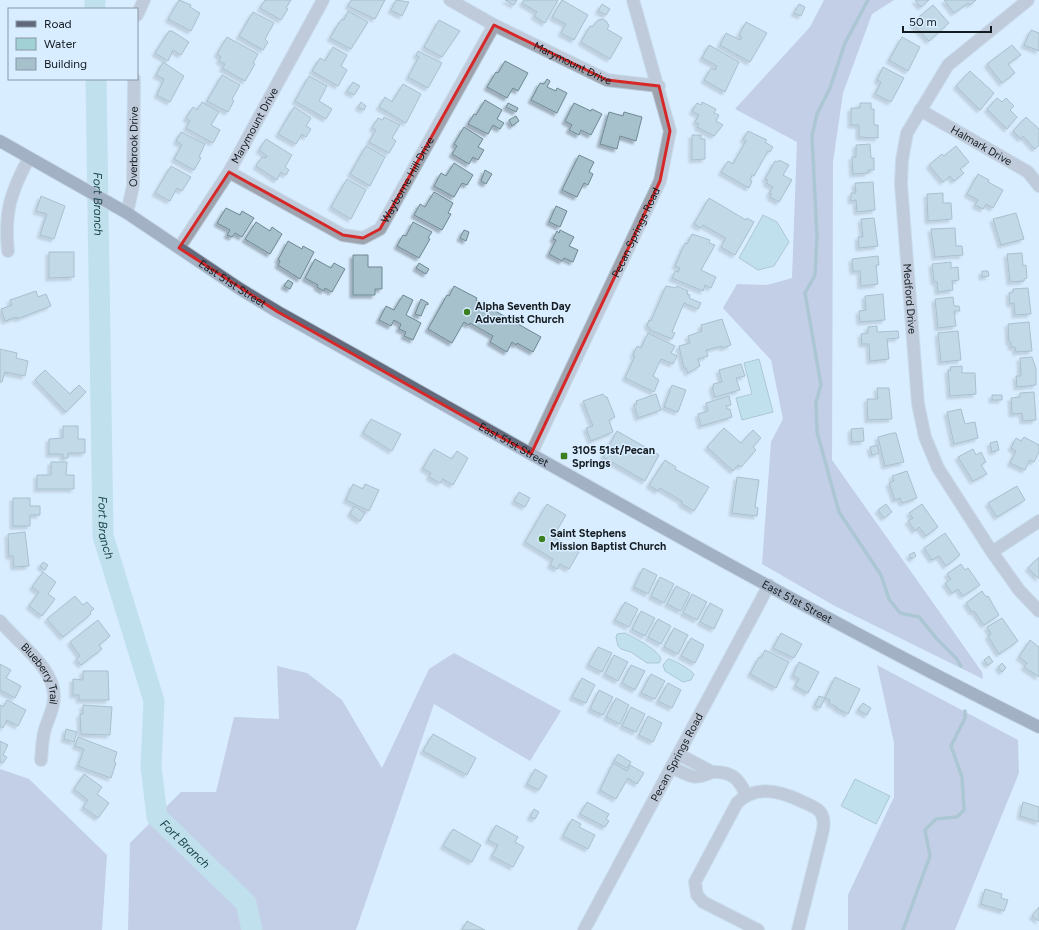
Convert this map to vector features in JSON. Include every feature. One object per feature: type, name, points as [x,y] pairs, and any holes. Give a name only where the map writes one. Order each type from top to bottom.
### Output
[{"type":"main road","name":"East 51st Street","points":[[0,141],[127,213],[240,289],[278,312],[769,585],[962,689],[1039,727]]},
{"type":"street","points":[[138,13],[144,0]]},
{"type":"street","name":"Marymount Drive","points":[[179,248],[229,172],[323,0]]},
{"type":"street","name":"Marymount Drive","points":[[450,0],[494,25],[607,80],[659,86]]},
{"type":"street","name":"Pecan Springs Road","points":[[531,454],[660,181],[670,131],[659,86],[633,0]]},
{"type":"street","name":"Medford Drive","points":[[1028,0],[948,65],[907,133],[902,160],[901,184],[918,404],[925,437],[938,468],[992,552],[1019,590],[1039,611]]},
{"type":"street","name":"Wayborne Hill Drive","points":[[229,172],[343,235],[363,238],[380,229],[494,25]]},
{"type":"street","name":"Overbrook Drive","points":[[127,213],[133,186],[134,80]]},
{"type":"street","name":"Halmark Drive","points":[[920,110],[1028,172],[1039,186]]},
{"type":"street","points":[[8,251],[6,229],[7,211],[17,179],[29,158]]},
{"type":"street","points":[[992,552],[1039,521]]},
{"type":"street","name":"Pecan Springs Road","points":[[584,930],[680,755],[769,585]]},
{"type":"street","name":"Blueberry Trail","points":[[0,621],[46,670],[52,681],[54,697],[52,712],[44,730],[41,760]]},
{"type":"street","points":[[680,755],[712,772]]},
{"type":"street","points":[[673,768],[693,777],[701,778],[712,772],[722,771],[739,780],[746,795]]},
{"type":"street","points":[[758,930],[703,902],[699,898],[695,889],[696,876],[737,803],[746,795],[762,791],[787,794],[817,809],[823,818],[822,834],[798,930]]},
{"type":"highlighted area","points":[[494,25],[607,80],[659,86],[670,131],[660,181],[531,454],[278,312],[179,248],[229,172],[343,235],[363,238],[380,229]]},
{"type":"shaded area","points":[[824,0],[894,0],[872,14],[843,93],[833,162],[832,460],[982,672],[983,679],[833,605],[762,564],[771,442],[783,419],[771,360],[723,308],[737,284],[767,285],[792,278],[797,142],[735,109],[810,27]]},
{"type":"shaded area","points":[[454,653],[561,711],[530,761],[434,704],[356,930],[128,930],[130,843],[181,792],[216,792],[234,717],[279,719],[277,666],[307,673],[342,700],[382,768],[429,669]]},
{"type":"shaded area","points":[[877,665],[1018,740],[1019,773],[955,930],[848,930],[848,895],[894,797],[894,743]]},
{"type":"shaded area","points":[[0,769],[29,779],[107,855],[102,930],[0,930]]},
{"type":"water","points":[[763,215],[777,222],[789,242],[774,266],[758,270],[739,258]]},
{"type":"water","points":[[759,359],[773,412],[742,420],[736,398],[752,394],[744,363]]},
{"type":"water","points":[[625,633],[652,648],[660,656],[661,660],[659,663],[647,663],[631,652],[621,649],[618,646],[616,637],[617,634]]},
{"type":"water","points":[[668,659],[686,667],[692,672],[694,674],[691,680],[683,682],[665,671],[663,665]]},
{"type":"water","points":[[855,779],[890,796],[876,824],[841,806]]},
{"type":"building","points":[[179,0],[191,5],[190,7],[200,13],[191,31],[168,19]]},
{"type":"building","points":[[265,0],[291,0],[286,8],[288,9],[281,20],[260,8]]},
{"type":"building","points":[[351,0],[385,0],[375,19],[348,6]]},
{"type":"building","points":[[396,0],[409,2],[402,16],[391,10]]},
{"type":"building","points":[[505,0],[517,0],[514,5]]},
{"type":"building","points":[[524,0],[558,0],[545,23],[534,16],[537,12],[522,3]]},
{"type":"building","points":[[562,0],[588,15],[574,40],[561,33],[566,24],[552,17]]},
{"type":"building","points":[[915,0],[929,0],[921,7]]},
{"type":"building","points":[[944,0],[976,0],[970,5],[968,3],[954,13]]},
{"type":"building","points":[[602,4],[610,9],[606,15],[598,11]]},
{"type":"building","points":[[799,4],[805,7],[801,16],[794,13]]},
{"type":"building","points":[[933,5],[949,23],[929,41],[912,23]]},
{"type":"building","points":[[348,11],[368,22],[351,49],[330,38],[342,19],[344,20]]},
{"type":"building","points":[[253,12],[274,23],[265,39],[268,42],[263,50],[239,36]]},
{"type":"building","points":[[603,19],[609,26],[607,29],[622,38],[610,59],[581,42],[590,26],[592,27],[598,20]]},
{"type":"building","points":[[439,20],[460,31],[442,57],[424,47]]},
{"type":"building","points":[[746,22],[767,33],[750,62],[720,45],[726,33],[740,40],[742,37],[739,35]]},
{"type":"building","points":[[1031,30],[1039,33],[1039,51],[1024,45]]},
{"type":"building","points":[[169,31],[172,31],[189,42],[181,55],[173,50],[168,61],[155,53]]},
{"type":"building","points":[[227,37],[258,54],[253,63],[255,64],[245,81],[222,68],[225,64],[219,61],[221,57],[217,54]]},
{"type":"building","points":[[902,37],[920,47],[908,71],[889,60]]},
{"type":"building","points":[[709,45],[739,62],[725,92],[704,80],[711,68],[715,70],[717,66],[702,58]]},
{"type":"building","points":[[1012,45],[1021,55],[1008,64],[1015,73],[1002,83],[987,64]]},
{"type":"building","points":[[333,47],[347,55],[341,66],[347,70],[338,86],[312,71],[320,58],[325,61]]},
{"type":"building","points":[[418,51],[442,63],[428,88],[408,77],[419,57],[416,55]]},
{"type":"building","points":[[505,61],[528,73],[518,91],[513,88],[507,98],[487,87]]},
{"type":"building","points":[[163,62],[184,76],[170,102],[157,95],[164,79],[156,75]]},
{"type":"building","points":[[883,67],[904,78],[891,102],[875,94],[881,82],[877,80]]},
{"type":"building","points":[[970,71],[994,93],[980,110],[956,86]]},
{"type":"building","points":[[222,75],[240,85],[232,99],[234,101],[228,112],[207,101]]},
{"type":"building","points":[[309,76],[327,86],[319,101],[332,109],[326,119],[295,101]]},
{"type":"building","points":[[547,79],[550,81],[547,87],[556,91],[557,88],[567,93],[557,113],[531,100],[540,83],[544,84]]},
{"type":"building","points":[[353,82],[360,86],[354,95],[347,91]]},
{"type":"building","points":[[403,84],[421,94],[406,123],[379,107],[385,97],[392,102]]},
{"type":"building","points":[[997,98],[1002,102],[1006,98],[1014,106],[1010,110],[1017,117],[1007,129],[987,109]]},
{"type":"building","points":[[485,100],[502,110],[497,119],[504,123],[500,129],[493,125],[488,134],[468,124],[474,114],[476,115]]},
{"type":"building","points":[[202,102],[219,112],[211,125],[220,130],[213,143],[186,128],[190,121],[186,118],[193,107],[197,110]]},
{"type":"building","points":[[361,102],[366,106],[364,110],[358,107]]},
{"type":"building","points":[[702,102],[716,109],[714,113],[719,115],[716,121],[723,125],[714,136],[697,127],[699,124],[695,122],[699,115],[692,111],[697,103],[701,105]]},
{"type":"building","points":[[508,103],[518,108],[516,112],[506,107]]},
{"type":"building","points":[[574,103],[591,111],[592,109],[602,114],[591,135],[581,130],[579,135],[569,130],[572,125],[565,121]]},
{"type":"building","points":[[860,103],[871,103],[871,109],[874,109],[874,125],[878,125],[878,138],[859,137],[859,125],[851,125],[851,108],[860,108]]},
{"type":"building","points":[[294,107],[311,118],[306,126],[311,129],[306,137],[302,134],[296,144],[278,134]]},
{"type":"building","points":[[609,112],[623,116],[624,112],[642,117],[636,141],[620,136],[617,149],[600,144]]},
{"type":"building","points":[[516,116],[519,121],[512,126],[509,120]]},
{"type":"building","points":[[384,117],[400,125],[392,138],[396,141],[389,153],[369,142],[376,130],[372,128],[378,118],[383,120]]},
{"type":"building","points":[[1026,117],[1039,129],[1039,145],[1035,149],[1023,136],[1021,139],[1013,131]]},
{"type":"building","points":[[464,127],[483,139],[478,147],[484,150],[478,160],[473,157],[469,164],[452,154],[457,146],[454,144]]},
{"type":"building","points":[[748,131],[767,140],[765,142],[773,147],[770,152],[768,151],[754,176],[752,175],[750,180],[752,181],[749,188],[721,172],[728,161],[733,164],[746,141],[743,139]]},
{"type":"building","points":[[181,132],[205,144],[199,157],[201,158],[194,170],[174,159],[182,145],[176,141]]},
{"type":"building","points":[[692,135],[701,135],[701,139],[705,139],[705,159],[692,160]]},
{"type":"building","points":[[266,139],[292,155],[285,167],[289,170],[286,175],[281,172],[277,180],[256,166],[262,157],[266,158],[267,156],[259,150]]},
{"type":"building","points":[[870,144],[871,158],[874,158],[874,170],[868,170],[868,173],[853,174],[852,157],[856,157],[856,145]]},
{"type":"building","points":[[366,146],[385,157],[370,186],[350,174]]},
{"type":"building","points":[[956,146],[969,162],[960,169],[964,173],[954,181],[950,176],[943,182],[929,165],[942,154],[944,156]]},
{"type":"building","points":[[579,155],[594,162],[589,172],[593,174],[588,185],[584,183],[577,197],[562,190]]},
{"type":"building","points":[[779,160],[789,165],[783,175],[792,180],[779,202],[770,197],[772,194],[769,194],[773,187],[766,183],[768,180],[765,179],[775,161],[778,162]]},
{"type":"building","points":[[454,163],[473,175],[467,185],[462,183],[454,197],[434,186],[441,173],[446,176]]},
{"type":"building","points":[[171,166],[191,177],[182,191],[177,188],[170,201],[155,193]]},
{"type":"building","points":[[485,170],[492,174],[486,184],[481,181]]},
{"type":"building","points":[[978,174],[989,180],[988,182],[1003,190],[993,208],[986,204],[983,209],[975,205],[978,200],[967,194]]},
{"type":"building","points":[[347,179],[366,190],[351,219],[331,207]]},
{"type":"building","points":[[873,182],[875,210],[857,212],[856,200],[851,201],[851,193],[856,193],[855,183]]},
{"type":"building","points":[[434,192],[453,203],[448,213],[451,214],[442,230],[414,215],[420,204],[425,207]]},
{"type":"building","points":[[943,193],[943,203],[951,203],[952,219],[928,221],[927,194]]},
{"type":"building","points":[[41,196],[65,206],[54,239],[40,235],[47,214],[36,211]]},
{"type":"building","points":[[709,198],[746,220],[747,218],[754,222],[735,255],[721,247],[726,238],[703,225],[701,228],[694,224]]},
{"type":"building","points":[[556,206],[567,211],[560,227],[549,222]]},
{"type":"building","points":[[226,208],[240,215],[242,211],[254,218],[242,237],[235,233],[232,237],[227,235],[230,230],[217,223]]},
{"type":"building","points":[[1016,213],[1024,239],[1001,245],[993,219]]},
{"type":"building","points":[[874,218],[878,246],[859,248],[858,237],[863,237],[861,219]]},
{"type":"building","points":[[256,222],[270,231],[272,227],[282,234],[270,254],[245,239]]},
{"type":"building","points":[[413,222],[432,232],[428,238],[430,239],[419,258],[397,246],[403,235],[406,236]]},
{"type":"building","points":[[955,228],[956,246],[962,246],[963,255],[935,257],[931,229]]},
{"type":"building","points":[[464,230],[469,232],[466,241],[460,238]]},
{"type":"building","points":[[560,230],[574,237],[569,246],[578,250],[573,262],[564,258],[562,261],[549,254],[556,240],[553,239],[557,231],[559,233]]},
{"type":"building","points":[[692,234],[710,240],[709,243],[715,245],[701,270],[716,277],[711,288],[705,285],[703,291],[672,278],[675,271],[678,272],[680,268],[675,266],[685,243],[687,244]]},
{"type":"building","points":[[288,241],[302,249],[303,246],[314,252],[300,279],[278,265],[280,261],[278,260]]},
{"type":"building","points":[[49,252],[74,252],[74,277],[49,278]]},
{"type":"building","points":[[1022,253],[1023,266],[1026,265],[1027,278],[1024,279],[1024,281],[1010,282],[1007,254]]},
{"type":"building","points":[[353,255],[368,255],[368,267],[382,267],[382,289],[375,289],[375,295],[353,295]]},
{"type":"building","points":[[878,256],[879,265],[876,265],[878,284],[861,286],[860,271],[853,271],[852,259]]},
{"type":"building","points":[[315,259],[331,268],[334,263],[345,269],[332,292],[325,288],[324,291],[317,287],[318,285],[305,278]]},
{"type":"building","points":[[951,262],[951,268],[958,267],[959,280],[952,281],[953,290],[938,292],[937,282],[934,282],[932,264]]},
{"type":"building","points":[[419,263],[429,269],[426,274],[416,268]]},
{"type":"building","points":[[982,271],[988,271],[989,276],[982,277]]},
{"type":"building","points":[[288,280],[293,283],[290,289],[284,286]]},
{"type":"building","name":"Alpha Seventh Day Adventist Church","points":[[454,286],[477,298],[476,300],[541,337],[533,352],[517,343],[516,345],[512,342],[507,352],[490,342],[493,336],[470,323],[469,325],[464,322],[452,343],[428,329],[447,295],[449,296]]},
{"type":"building","points":[[666,286],[676,288],[677,286],[688,291],[687,294],[690,295],[689,298],[701,303],[698,309],[684,303],[672,332],[675,333],[672,339],[650,330],[647,326],[649,320],[651,321]]},
{"type":"building","points":[[1028,288],[1031,314],[1015,315],[1014,303],[1010,304],[1009,293],[1013,292],[1013,289]]},
{"type":"building","points":[[36,291],[38,297],[46,294],[51,306],[17,319],[17,317],[5,321],[1,309],[12,305],[10,300]]},
{"type":"building","points":[[883,294],[885,320],[860,322],[859,311],[866,310],[865,296]]},
{"type":"building","points":[[403,295],[413,300],[406,315],[421,323],[413,340],[404,336],[406,332],[399,329],[401,324],[394,320],[391,326],[379,320],[386,306],[394,310]]},
{"type":"building","points":[[953,297],[954,306],[959,306],[960,311],[954,311],[956,326],[938,328],[935,299]]},
{"type":"building","points":[[421,299],[428,303],[428,305],[426,304],[421,316],[415,314]]},
{"type":"building","points":[[722,319],[731,345],[723,348],[722,346],[706,350],[708,356],[698,359],[700,366],[688,373],[686,368],[684,368],[679,346],[690,343],[688,336],[702,331],[701,325]]},
{"type":"building","points":[[1029,322],[1032,351],[1016,352],[1015,347],[1011,347],[1011,342],[1009,342],[1008,324]]},
{"type":"building","points":[[877,326],[877,332],[898,331],[899,338],[887,339],[889,359],[870,361],[869,344],[862,344],[861,334],[868,333],[868,327]]},
{"type":"building","points":[[958,331],[961,360],[941,362],[938,333]]},
{"type":"building","points":[[648,333],[675,346],[671,353],[677,356],[673,364],[661,359],[653,376],[659,380],[654,392],[625,378],[635,356],[633,355],[637,346],[641,348]]},
{"type":"building","points":[[0,349],[17,353],[16,358],[28,361],[25,376],[5,372],[2,382],[0,382]]},
{"type":"building","points":[[1032,357],[1036,369],[1036,385],[1017,387],[1016,376],[1021,376],[1020,358]]},
{"type":"building","points":[[741,364],[745,376],[736,378],[740,390],[715,397],[712,387],[714,387],[713,384],[722,382],[719,370]]},
{"type":"building","points":[[962,366],[962,373],[975,373],[976,394],[950,396],[948,370],[951,370],[950,367]]},
{"type":"building","points":[[45,370],[70,394],[79,385],[86,392],[66,412],[35,380]]},
{"type":"building","points":[[672,385],[686,390],[678,412],[664,407]]},
{"type":"building","points":[[877,388],[889,388],[892,419],[868,420],[867,399],[878,399]]},
{"type":"building","points":[[1034,392],[1036,420],[1023,421],[1022,413],[1012,414],[1011,398],[1020,397],[1020,393]]},
{"type":"building","points":[[603,394],[607,397],[615,417],[609,420],[613,432],[591,441],[586,428],[593,426],[583,401]]},
{"type":"building","points":[[656,394],[661,410],[638,418],[634,405],[637,404],[636,401]]},
{"type":"building","points":[[992,395],[1002,395],[1002,400],[992,400]]},
{"type":"building","points":[[729,396],[731,405],[726,406],[727,409],[730,409],[732,417],[701,426],[698,414],[708,411],[706,403]]},
{"type":"building","points":[[961,409],[965,424],[975,422],[978,438],[954,444],[947,412]]},
{"type":"building","points":[[371,419],[401,434],[392,451],[363,433]]},
{"type":"building","points":[[63,426],[78,426],[78,439],[85,439],[85,453],[68,453],[68,458],[63,458],[63,454],[49,454],[49,439],[63,438]]},
{"type":"building","points":[[724,428],[741,443],[753,430],[761,438],[753,447],[756,450],[741,467],[738,465],[733,471],[707,447]]},
{"type":"building","points":[[863,428],[864,441],[852,442],[851,429]]},
{"type":"building","points":[[617,431],[659,455],[645,481],[603,457]]},
{"type":"building","points":[[896,433],[904,462],[885,466],[878,437]]},
{"type":"building","points":[[1024,437],[1039,445],[1039,452],[1034,462],[1030,460],[1025,470],[1010,463],[1016,451],[1011,448],[1016,438],[1021,441]]},
{"type":"building","points":[[997,441],[999,450],[992,452],[990,443]]},
{"type":"building","points":[[877,445],[879,453],[872,455],[870,447]]},
{"type":"building","points":[[434,449],[452,459],[457,451],[468,458],[453,485],[443,479],[440,483],[429,477],[431,473],[423,468]]},
{"type":"building","points":[[973,449],[976,455],[981,452],[986,462],[981,465],[987,474],[973,481],[958,457]]},
{"type":"building","points":[[665,460],[676,467],[675,469],[709,487],[694,511],[682,504],[682,501],[660,488],[658,491],[649,485]]},
{"type":"building","points":[[51,462],[67,462],[66,475],[74,475],[74,489],[37,489],[37,475],[51,475]]},
{"type":"building","points":[[907,471],[917,498],[902,503],[900,498],[895,500],[889,483],[894,481],[892,476]]},
{"type":"building","points":[[737,477],[759,480],[755,507],[758,508],[757,516],[732,513]]},
{"type":"building","points":[[353,484],[363,489],[365,484],[379,490],[369,511],[346,500]]},
{"type":"building","points":[[1017,486],[1025,500],[997,517],[988,503]]},
{"type":"building","points":[[519,492],[530,498],[525,507],[514,501]]},
{"type":"building","points":[[13,498],[30,498],[30,506],[40,506],[40,515],[30,515],[30,526],[13,526]]},
{"type":"building","name":"Saint Stephens Mission Baptist Church","points":[[547,504],[566,515],[553,537],[579,552],[569,569],[560,564],[557,569],[550,565],[553,559],[525,542]]},
{"type":"building","points":[[886,504],[892,512],[884,518],[878,510]]},
{"type":"building","points":[[922,504],[938,527],[926,536],[919,527],[915,531],[908,521],[913,518],[909,513]]},
{"type":"building","points":[[354,506],[365,513],[360,521],[350,514]]},
{"type":"building","points":[[25,532],[29,566],[14,567],[13,556],[9,556],[8,534]]},
{"type":"building","points":[[945,533],[960,555],[946,566],[939,556],[932,560],[924,548]]},
{"type":"building","points":[[914,552],[916,556],[912,559],[909,555]]},
{"type":"building","points":[[1039,557],[1039,579],[1028,568]]},
{"type":"building","points":[[43,562],[48,565],[45,570],[40,566]]},
{"type":"building","points":[[961,564],[965,570],[968,568],[980,585],[963,596],[958,589],[952,593],[945,583],[951,579],[947,574]]},
{"type":"building","points":[[643,568],[657,575],[648,594],[634,587]]},
{"type":"building","points":[[43,572],[56,582],[48,594],[55,599],[42,616],[29,606],[39,592],[32,587]]},
{"type":"building","points":[[660,577],[674,584],[664,603],[651,596]]},
{"type":"building","points":[[676,586],[690,593],[681,611],[667,604]]},
{"type":"building","points":[[982,591],[986,597],[988,596],[999,615],[984,625],[966,603]]},
{"type":"building","points":[[692,594],[707,602],[697,620],[683,613]]},
{"type":"building","points":[[75,596],[83,605],[87,602],[94,609],[90,612],[91,614],[63,637],[47,619]]},
{"type":"building","points":[[625,602],[638,609],[629,627],[615,620]]},
{"type":"building","points":[[710,603],[723,610],[714,629],[700,622]]},
{"type":"building","points":[[641,611],[655,618],[645,636],[632,629]]},
{"type":"building","points":[[1002,618],[1018,641],[999,654],[988,636],[991,634],[987,627]]},
{"type":"building","points":[[658,619],[671,626],[661,644],[648,637]]},
{"type":"building","points":[[98,620],[110,636],[99,645],[102,649],[81,665],[76,659],[80,656],[70,642]]},
{"type":"building","points":[[674,628],[688,635],[678,654],[664,647]]},
{"type":"building","points":[[781,633],[802,644],[794,658],[773,648]]},
{"type":"building","points":[[691,638],[704,645],[695,663],[681,656]]},
{"type":"building","points":[[1030,640],[1039,647],[1039,677],[1024,667],[1027,663],[1019,657]]},
{"type":"building","points":[[598,647],[612,653],[602,672],[588,665]]},
{"type":"building","points":[[765,650],[789,662],[776,688],[750,674],[759,657],[761,658]]},
{"type":"building","points":[[614,655],[628,662],[618,681],[605,674]]},
{"type":"building","points":[[989,656],[993,662],[988,665],[984,660]]},
{"type":"building","points":[[799,662],[819,672],[808,693],[795,686],[799,679],[793,675]]},
{"type":"building","points":[[1002,663],[1006,668],[1002,672],[998,667]]},
{"type":"building","points":[[0,664],[11,670],[6,678],[21,686],[15,698],[0,690]]},
{"type":"building","points":[[631,665],[645,671],[635,690],[622,683]]},
{"type":"building","points":[[83,671],[108,671],[109,700],[79,700],[79,695],[73,695],[73,679],[83,680]]},
{"type":"building","points":[[651,674],[665,681],[655,699],[641,693]]},
{"type":"building","points":[[835,677],[860,689],[848,714],[836,708],[837,707],[829,703],[830,700],[825,698]]},
{"type":"building","points":[[582,678],[595,685],[586,703],[572,697]]},
{"type":"building","points":[[668,683],[681,690],[672,708],[658,701]]},
{"type":"building","points":[[599,690],[613,697],[603,715],[590,709]]},
{"type":"building","points":[[819,696],[825,698],[820,708],[815,705]]},
{"type":"building","points":[[616,698],[629,705],[620,724],[606,717]]},
{"type":"building","points":[[7,700],[26,710],[18,726],[7,720],[3,728],[0,726],[0,705],[3,707]]},
{"type":"building","points":[[863,703],[871,708],[867,715],[858,710]]},
{"type":"building","points":[[83,705],[112,707],[110,735],[81,734],[80,714],[83,714]]},
{"type":"building","points":[[631,707],[645,714],[636,732],[622,726]]},
{"type":"building","points":[[648,716],[662,723],[653,742],[639,735]]},
{"type":"building","points":[[66,729],[77,732],[74,742],[64,739]]},
{"type":"building","points":[[433,734],[476,758],[467,775],[423,751]]},
{"type":"building","points":[[78,737],[117,752],[114,762],[116,763],[111,778],[78,766],[84,749],[75,746]]},
{"type":"building","points":[[0,741],[8,745],[3,755],[7,757],[3,763],[0,761]]},
{"type":"building","points":[[618,754],[631,762],[627,768],[614,761]]},
{"type":"building","points":[[613,763],[627,771],[630,765],[644,773],[637,784],[628,778],[616,799],[600,790]]},
{"type":"building","points":[[535,769],[547,776],[539,790],[527,784]]},
{"type":"building","points":[[84,774],[102,787],[97,794],[109,803],[98,818],[83,807],[88,800],[74,789]]},
{"type":"building","points":[[587,802],[609,814],[606,819],[609,821],[605,827],[580,814]]},
{"type":"building","points":[[1023,802],[1039,807],[1039,822],[1020,816]]},
{"type":"building","points":[[534,809],[539,812],[535,819],[530,817]]},
{"type":"building","points":[[572,819],[581,824],[579,827],[595,835],[588,849],[563,836]]},
{"type":"building","points":[[496,825],[518,837],[515,842],[524,847],[513,867],[492,856],[498,845],[488,840]]},
{"type":"building","points":[[453,829],[481,845],[472,862],[443,846]]},
{"type":"building","points":[[985,889],[1002,894],[1001,898],[1008,900],[1004,911],[981,904]]},
{"type":"building","points":[[1039,907],[1039,921],[1032,916]]},
{"type":"building","points":[[467,921],[485,930],[462,930]]},
{"type":"waterway","name":"Fort Branch","points":[[95,0],[95,8]]},
{"type":"waterway","points":[[868,0],[845,43],[830,88],[817,114],[812,136],[817,237],[815,275],[805,293],[821,385],[816,402],[817,432],[839,512],[881,575],[889,599],[900,613],[919,617],[937,639],[956,658],[961,666]]},
{"type":"waterway","name":"Fort Branch","points":[[96,80],[103,536],[154,701],[151,766],[157,817],[246,903],[252,930]]},
{"type":"waterway","points":[[903,930],[930,856],[925,830],[936,819],[957,817],[964,810],[962,777],[951,746],[965,718],[965,711]]},
{"type":"place","name":"Alpha Seventh Day Adventist Church","points":[[467,312]]},
{"type":"place","name":"3105 51st/Pecan Springs","points":[[564,456]]},
{"type":"place","name":"Saint Stephens Mission Baptist Church","points":[[542,539]]}]
